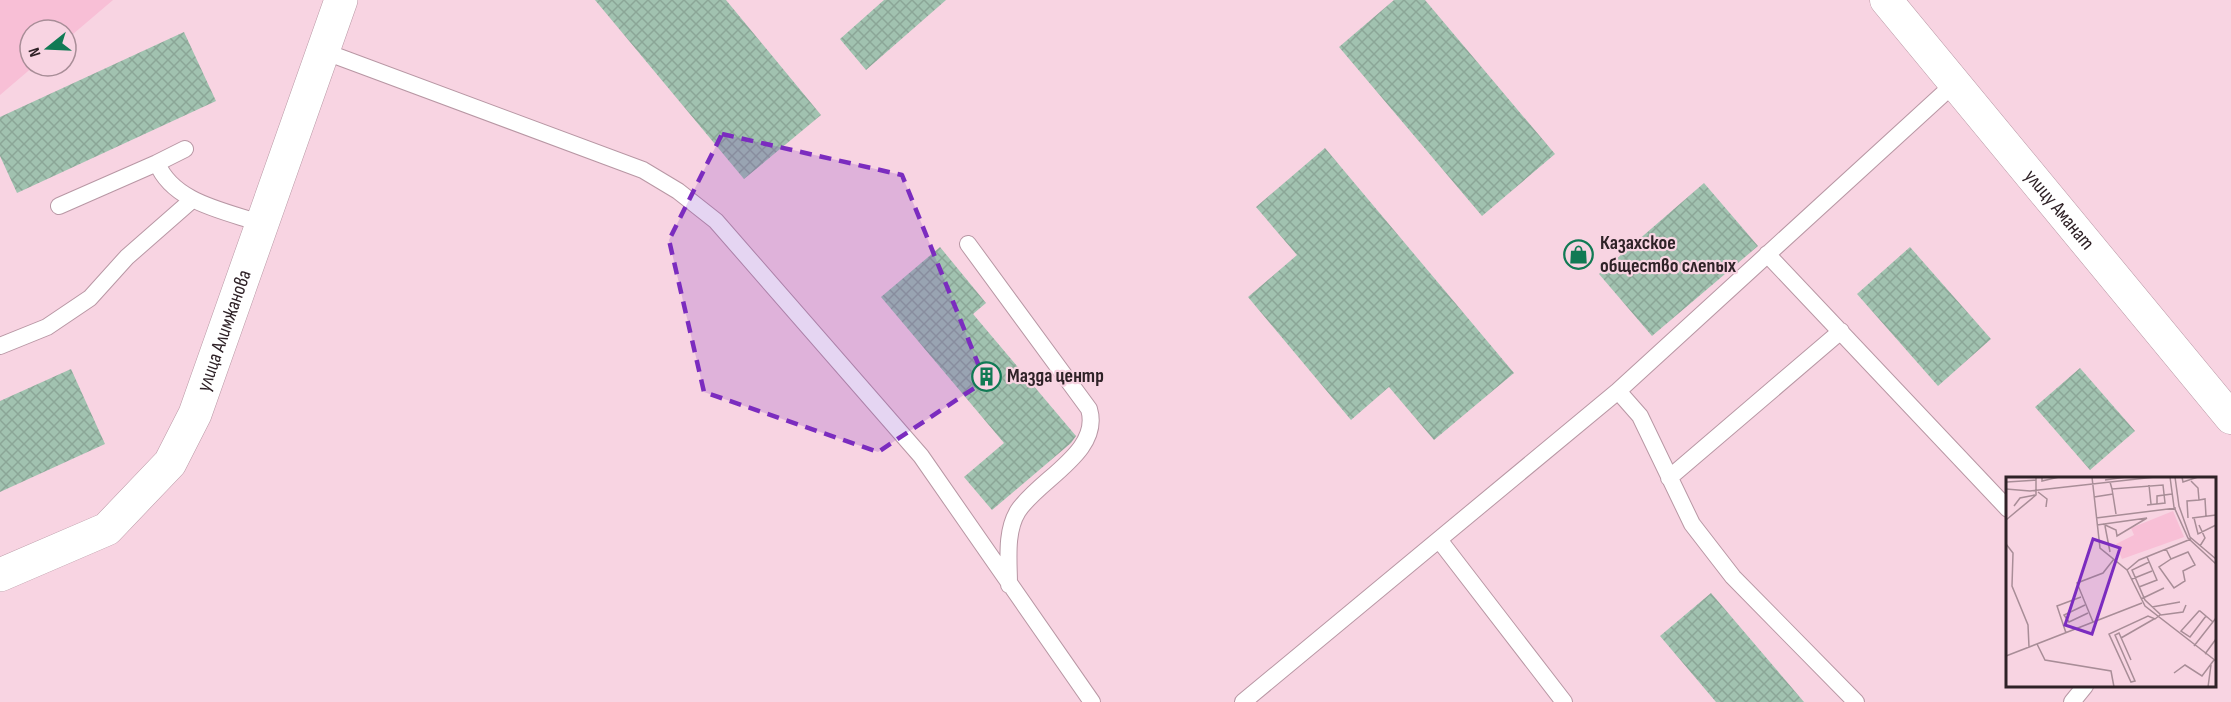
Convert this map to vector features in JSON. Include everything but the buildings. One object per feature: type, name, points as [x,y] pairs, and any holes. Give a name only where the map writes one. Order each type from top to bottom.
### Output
[{"type":"street","name":"улица Алимжанова","points":[[0,575],[107,529],[170,463],[195,414],[341,0]]},
{"type":"street","name":"улицу Аманат","points":[[1886,0],[2231,418]]},
{"type":"lane","points":[[323,51],[644,170],[678,191],[716,221],[921,456],[1092,702]]},
{"type":"lane","points":[[1243,702],[1440,541],[1618,390],[1955,83]]},
{"type":"lane","points":[[59,206],[185,149]]},
{"type":"lane","points":[[157,163],[163,179],[192,200],[263,224]]},
{"type":"lane","points":[[0,346],[47,327],[90,298],[127,257],[192,200]]},
{"type":"lane","points":[[968,244],[1089,410],[1092,420],[1092,430],[1085,445],[1034,492],[1017,512],[1010,532],[1009,585]]},
{"type":"lane","points":[[1767,254],[2006,508]]},
{"type":"lane","points":[[1669,478],[1841,331]]},
{"type":"lane","points":[[1618,390],[1640,416],[1692,524],[1733,577],[1856,702]]},
{"type":"lane","points":[[1440,541],[1564,702]]},
{"type":"lane","points":[[2072,702],[2084,687]]},
{"type":"highlighted area","points":[[722,134],[902,175],[985,381],[878,452],[704,392],[669,240]]},
{"type":"shaded area","points":[[0,0],[113,0],[78,30],[78,18],[18,18],[18,78],[20,78],[0,95]]},
{"type":"place","name":"Казахское общество слепых","points":[[1579,254]]},
{"type":"place","name":"Мазда центр","points":[[986,376]]}]
